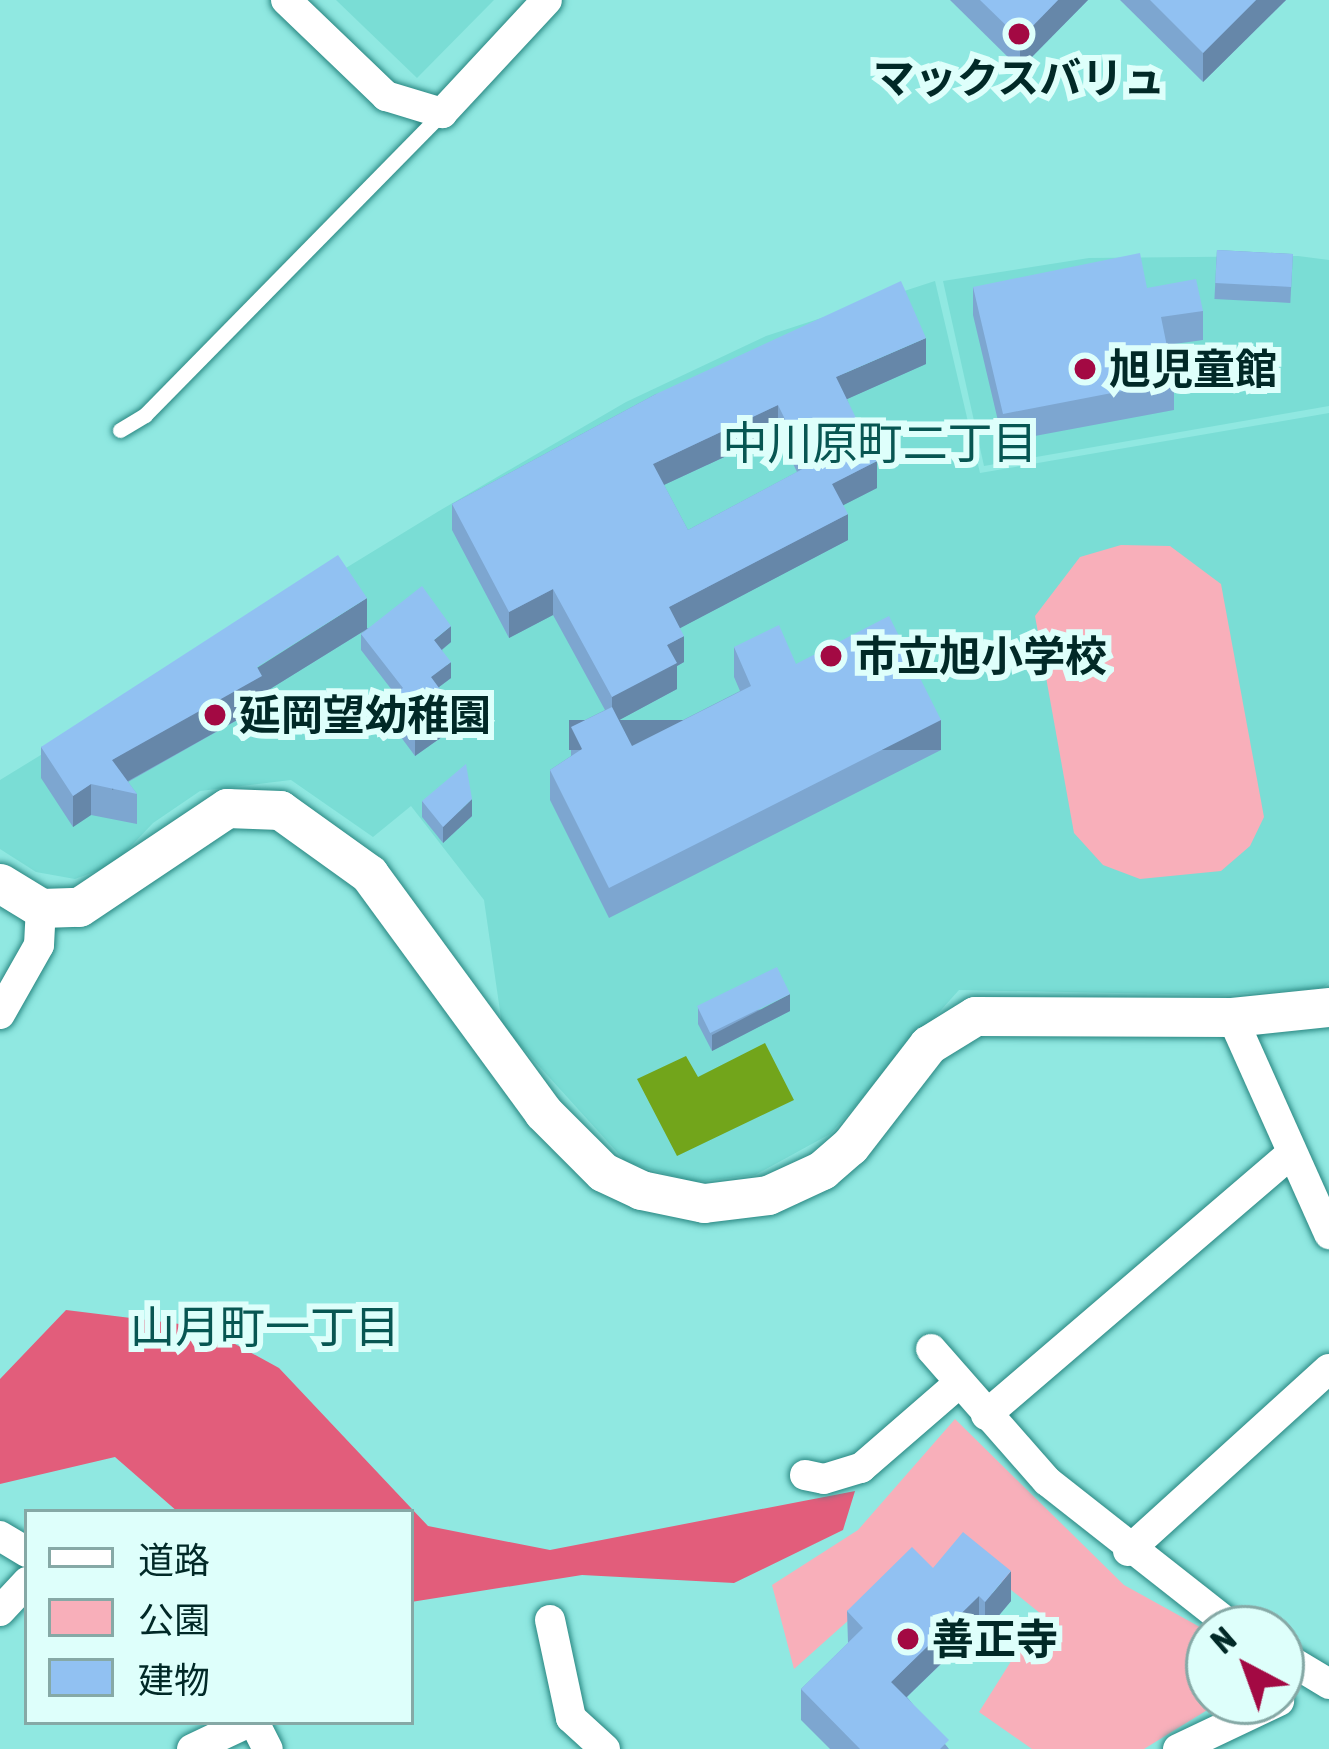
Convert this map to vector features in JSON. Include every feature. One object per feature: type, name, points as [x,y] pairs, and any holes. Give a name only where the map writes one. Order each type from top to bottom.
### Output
[{"type":"street","points":[[286,0],[386,96],[442,113],[547,0]]},
{"type":"street","points":[[0,883],[41,908],[79,907],[120,887],[173,839],[227,808],[280,810],[369,874],[543,1112],[603,1172],[641,1190],[704,1204],[768,1196],[822,1170],[952,1024],[976,1016],[1232,1017],[1329,1007]]},
{"type":"street","points":[[0,1014],[39,944],[41,908]]},
{"type":"street","points":[[1232,1017],[1329,1234]]},
{"type":"street","points":[[986,1415],[1290,1154]]},
{"type":"street","points":[[931,1349],[986,1415],[1128,1551],[1202,1605]]},
{"type":"street","points":[[1128,1551],[1329,1370]]},
{"type":"street","points":[[806,1475],[861,1468],[959,1383]]},
{"type":"street","points":[[0,1611],[24,1585]]},
{"type":"street","points":[[550,1620],[569,1708],[605,1749]]},
{"type":"street","points":[[569,1708],[585,1657]]},
{"type":"street","points":[[192,1749],[245,1725]]},
{"type":"street","points":[[1178,1749],[1228,1725]]},
{"type":"lane","points":[[120,430],[145,415],[442,113]]},
{"type":"shaded area","points":[[336,0],[494,0],[417,78]]},
{"type":"shaded area","points":[[1298,256],[1329,260],[1329,406],[984,466],[943,281],[1089,258]]},
{"type":"shaded area","points":[[935,281],[980,473],[1329,413],[1329,983],[1322,988],[1218,995],[959,990],[830,1134],[755,1175],[694,1182],[626,1162],[502,1025],[484,900],[411,806],[373,837],[291,780],[200,791],[153,823],[113,865],[75,879],[36,872],[0,849],[0,780],[439,511],[626,402],[766,336]]},
{"type":"shaded area","points":[[765,1043],[794,1100],[677,1156],[637,1079],[686,1056],[698,1077]]},
{"type":"shaded area","points":[[66,1310],[204,1327],[279,1368],[412,1509],[175,1509],[115,1457],[0,1484],[0,1379]]},
{"type":"shaded area","points":[[855,1491],[843,1530],[734,1583],[582,1575],[414,1602],[414,1511],[428,1526],[550,1550]]},
{"type":"green space","points":[[1121,545],[1170,546],[1221,584],[1264,817],[1250,846],[1221,871],[1140,879],[1103,865],[1074,833],[1035,616],[1080,557]]},
{"type":"green space","points":[[955,1419],[1124,1585],[1185,1619],[1185,1724],[1144,1749],[1032,1749],[979,1712],[1041,1614],[968,1555],[930,1580],[907,1568],[794,1669],[772,1585],[858,1530]]},
{"type":"building","points":[[980,0],[1058,0],[1020,39]]},
{"type":"building","points":[[1150,0],[1256,0],[1203,53]]},
{"type":"building","points":[[1217,250],[1293,254],[1291,287],[1215,283]]},
{"type":"building","points":[[1140,253],[1147,288],[1196,279],[1203,311],[1161,317],[1174,381],[1003,414],[973,287]]},
{"type":"building","points":[[901,281],[926,338],[836,377],[877,461],[832,484],[848,514],[669,607],[684,636],[667,645],[677,663],[612,697],[553,589],[509,612],[452,504],[656,394]],"holes":[[[778,405],[808,466],[688,530],[653,464]]]},
{"type":"building","points":[[338,555],[367,598],[257,667],[262,676],[112,760],[137,794],[91,784],[73,796],[41,747]]},
{"type":"building","points":[[422,586],[451,626],[434,640],[451,662],[431,677],[456,711],[415,740],[386,700],[403,688],[361,634]]},
{"type":"building","points":[[889,616],[941,720],[609,888],[550,770],[582,749],[571,727],[612,707],[632,746],[751,686],[734,647],[779,625],[796,664]]},
{"type":"building","points":[[466,764],[472,799],[443,827],[422,801]]},
{"type":"building","points":[[777,967],[790,994],[710,1033],[697,1006]]},
{"type":"building","points":[[963,1532],[1011,1571],[985,1602],[979,1596],[891,1682],[949,1740],[940,1749],[860,1749],[801,1689],[863,1628],[847,1611],[912,1547],[933,1568]]},
{"type":"place","name":"マックスバリュ","points":[[1019,34]]},
{"type":"place","name":"旭児童館","points":[[1085,369]]},
{"type":"place","name":"市立旭小学校","points":[[831,656]]},
{"type":"place","name":"延岡望幼稚園","points":[[215,715]]},
{"type":"place","name":"善正寺","points":[[908,1639]]},
{"type":"district","name":"中川原町二丁目","points":[[880,444]]},
{"type":"district","name":"山月町一丁目","points":[[265,1328]]}]
